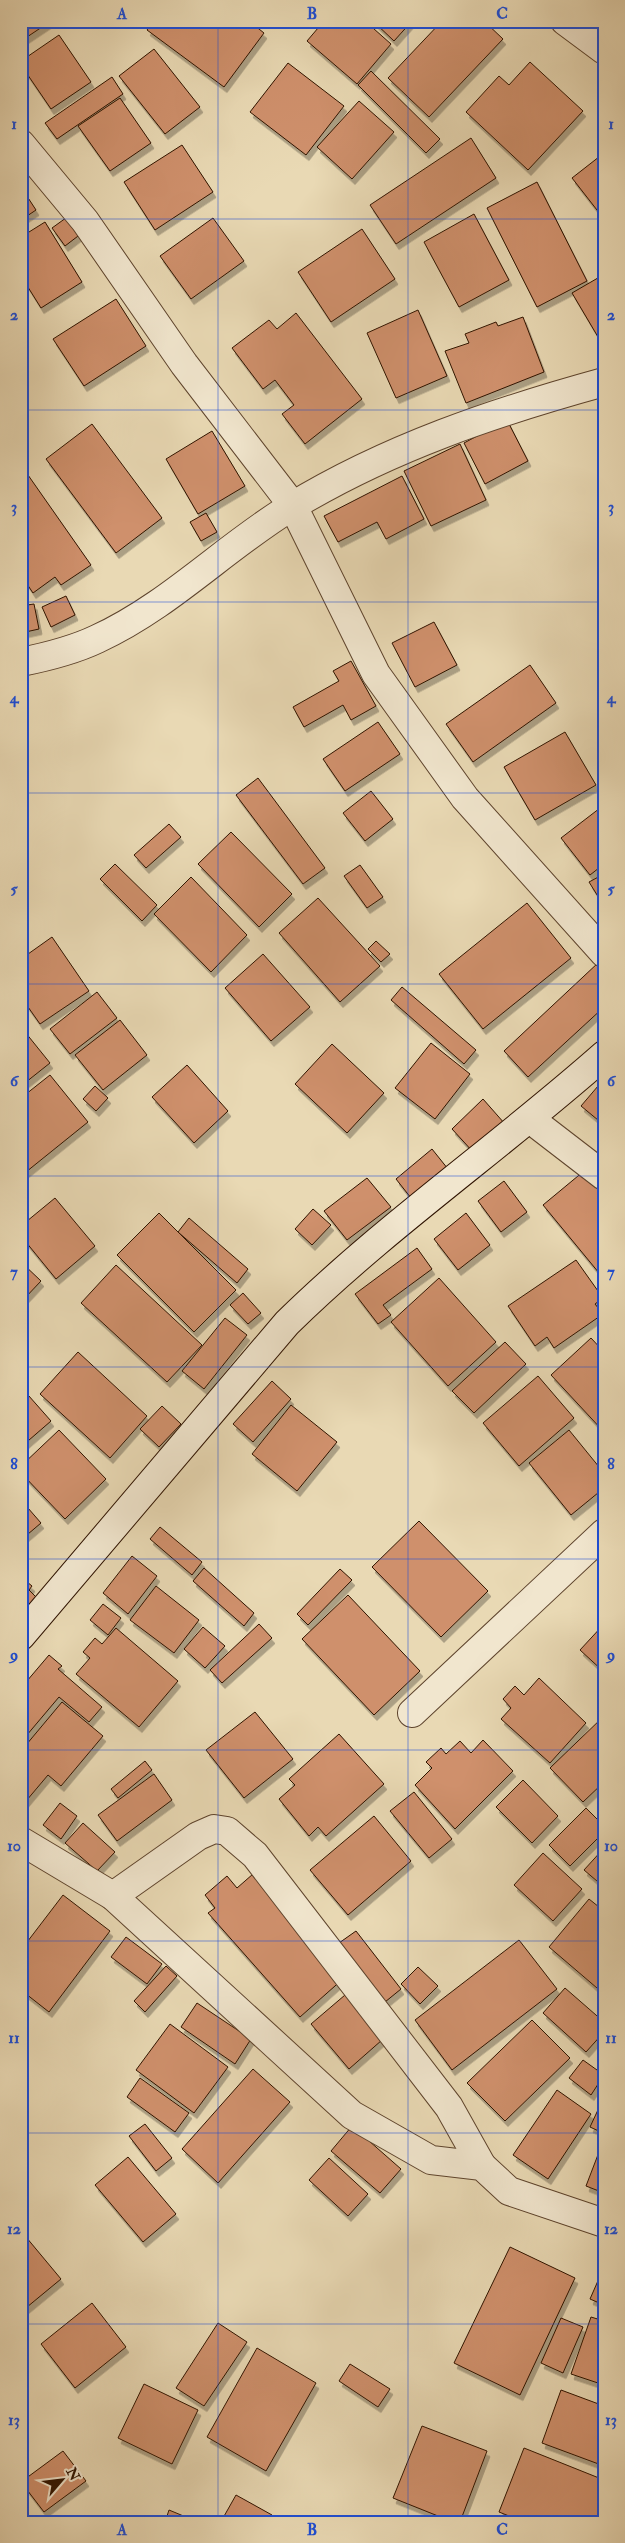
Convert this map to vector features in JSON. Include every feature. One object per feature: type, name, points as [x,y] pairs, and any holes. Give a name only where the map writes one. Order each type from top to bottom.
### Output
[{"type":"street","points":[[565,21],[604,50]]},
{"type":"street","points":[[21,144],[85,221],[184,364],[293,506],[376,674],[465,798],[604,953]]},
{"type":"street","points":[[21,662],[45,657],[97,639],[137,617],[293,506],[389,455],[470,422],[604,382]]},
{"type":"street","points":[[21,1636],[287,1323],[334,1277],[530,1118],[604,1055]]},
{"type":"street","points":[[530,1118],[604,1176]]},
{"type":"street","points":[[412,1713],[604,1533]]},
{"type":"street","points":[[113,1896],[198,1836],[214,1829],[227,1831],[240,1840],[255,1855],[449,2107],[482,2166],[509,2191],[604,2223]]},
{"type":"street","points":[[21,1841],[113,1896],[352,2115],[431,2160],[482,2166]]},
{"type":"building","points":[[21,21],[51,21],[21,41]]},
{"type":"building","points":[[154,21],[249,21],[264,33],[224,87],[147,30]]},
{"type":"building","points":[[324,21],[365,21],[391,44],[357,84],[307,41]]},
{"type":"building","points":[[373,21],[412,21],[394,41]]},
{"type":"building","points":[[442,21],[484,21],[503,39],[429,117],[388,78]]},
{"type":"building","points":[[59,35],[91,82],[51,109],[21,65],[21,61]]},
{"type":"building","points":[[154,49],[200,107],[165,134],[119,76]]},
{"type":"building","points":[[530,62],[583,111],[528,170],[466,112],[499,76],[509,85]]},
{"type":"building","points":[[288,63],[344,106],[306,155],[250,112]]},
{"type":"building","points":[[371,71],[440,139],[426,153],[358,85]]},
{"type":"building","points":[[112,77],[123,94],[57,139],[45,123]]},
{"type":"building","points":[[120,98],[151,143],[110,171],[78,126]]},
{"type":"building","points":[[359,101],[394,132],[352,179],[317,147]]},
{"type":"building","points":[[471,138],[496,178],[396,244],[370,205]]},
{"type":"building","points":[[182,145],[213,192],[155,230],[124,182]]},
{"type":"building","points":[[604,153],[604,219],[572,178]]},
{"type":"building","points":[[537,182],[587,281],[537,307],[487,208]]},
{"type":"building","points":[[21,187],[36,210],[21,220]]},
{"type":"building","points":[[474,214],[509,280],[459,307],[424,242]]},
{"type":"building","points":[[70,215],[82,233],[65,246],[52,228]]},
{"type":"building","points":[[213,218],[244,261],[191,299],[160,256]]},
{"type":"building","points":[[45,222],[82,282],[41,308],[21,276],[21,237]]},
{"type":"building","points":[[362,229],[395,279],[331,322],[298,272]]},
{"type":"building","points":[[603,275],[604,340],[601,342],[572,293]]},
{"type":"building","points":[[116,299],[146,346],[84,386],[53,339]]},
{"type":"building","points":[[418,310],[447,376],[396,398],[367,333]]},
{"type":"building","points":[[296,313],[362,399],[305,444],[282,414],[294,405],[275,380],[263,389],[232,348],[269,320],[277,329]]},
{"type":"building","points":[[523,317],[544,372],[466,403],[445,351],[469,343],[465,334],[496,322],[498,326]]},
{"type":"building","points":[[507,420],[528,461],[485,484],[464,443]]},
{"type":"building","points":[[92,424],[162,518],[116,553],[46,459]]},
{"type":"building","points":[[212,431],[245,486],[198,514],[166,459]]},
{"type":"building","points":[[460,444],[486,500],[431,526],[404,471]]},
{"type":"building","points":[[21,465],[91,565],[61,585],[55,577],[33,593],[21,575]]},
{"type":"building","points":[[402,476],[424,519],[386,539],[377,522],[338,542],[324,516]]},
{"type":"building","points":[[206,513],[217,532],[201,541],[190,522]]},
{"type":"building","points":[[66,596],[75,615],[51,627],[42,607]]},
{"type":"building","points":[[34,604],[39,629],[21,633],[21,606]]},
{"type":"building","points":[[434,622],[457,665],[415,687],[392,643]]},
{"type":"building","points":[[351,661],[376,706],[351,720],[343,705],[304,727],[293,707],[339,681],[333,671]]},
{"type":"building","points":[[530,665],[556,703],[473,762],[446,724]]},
{"type":"building","points":[[378,722],[400,754],[345,791],[323,759]]},
{"type":"building","points":[[565,732],[596,785],[535,820],[504,767]]},
{"type":"building","points":[[258,778],[325,868],[303,884],[236,795]]},
{"type":"building","points":[[371,791],[393,819],[365,841],[343,813]]},
{"type":"building","points":[[604,805],[604,864],[590,875],[561,838]]},
{"type":"building","points":[[169,824],[181,837],[146,868],[134,855]]},
{"type":"building","points":[[231,832],[292,894],[259,927],[198,864]]},
{"type":"building","points":[[115,864],[157,905],[142,921],[100,879]]},
{"type":"building","points":[[360,865],[383,897],[367,908],[344,876]]},
{"type":"building","points":[[604,874],[604,906],[589,882]]},
{"type":"building","points":[[191,877],[247,935],[211,972],[154,914]]},
{"type":"building","points":[[318,898],[380,966],[340,1002],[279,933]]},
{"type":"building","points":[[527,903],[571,958],[483,1029],[439,974]]},
{"type":"building","points":[[52,937],[89,991],[40,1024],[21,997],[21,959]]},
{"type":"building","points":[[376,941],[390,954],[381,962],[368,949]]},
{"type":"building","points":[[263,954],[310,1007],[271,1041],[225,988]]},
{"type":"building","points":[[599,962],[604,967],[604,1007],[528,1077],[504,1051]]},
{"type":"building","points":[[402,987],[476,1050],[464,1064],[391,1000]]},
{"type":"building","points":[[97,992],[117,1018],[70,1054],[50,1029]]},
{"type":"building","points":[[120,1020],[147,1055],[103,1090],[75,1055]]},
{"type":"building","points":[[21,1027],[50,1063],[21,1086]]},
{"type":"building","points":[[431,1043],[470,1074],[435,1119],[395,1088]]},
{"type":"building","points":[[332,1044],[384,1093],[347,1133],[295,1084]]},
{"type":"building","points":[[187,1065],[228,1111],[194,1143],[152,1097]]},
{"type":"building","points":[[50,1075],[88,1122],[21,1176],[21,1098]]},
{"type":"building","points":[[604,1079],[604,1125],[581,1106]]},
{"type":"building","points":[[95,1086],[108,1098],[96,1111],[83,1099]]},
{"type":"building","points":[[483,1099],[505,1124],[474,1153],[452,1129]]},
{"type":"building","points":[[432,1149],[448,1169],[411,1198],[396,1179]]},
{"type":"building","points":[[584,1171],[604,1195],[604,1279],[543,1205]]},
{"type":"building","points":[[367,1178],[391,1207],[347,1240],[324,1211]]},
{"type":"building","points":[[504,1181],[527,1212],[501,1232],[478,1201]]},
{"type":"building","points":[[55,1198],[95,1246],[56,1279],[21,1236],[21,1226]]},
{"type":"building","points":[[313,1209],[331,1225],[312,1245],[295,1229]]},
{"type":"building","points":[[159,1213],[236,1290],[194,1332],[117,1255]]},
{"type":"building","points":[[466,1213],[490,1245],[458,1270],[434,1239]]},
{"type":"building","points":[[189,1218],[248,1269],[237,1283],[178,1232]]},
{"type":"building","points":[[417,1248],[432,1269],[383,1305],[391,1315],[378,1324],[355,1294]]},
{"type":"building","points":[[576,1260],[603,1298],[595,1304],[603,1314],[554,1348],[547,1337],[535,1346],[508,1306]]},
{"type":"building","points":[[21,1262],[41,1281],[23,1300],[21,1298]]},
{"type":"building","points":[[116,1265],[202,1345],[167,1382],[81,1303]]},
{"type":"building","points":[[439,1278],[496,1342],[448,1386],[391,1322]]},
{"type":"building","points":[[243,1293],[261,1313],[248,1324],[230,1305]]},
{"type":"building","points":[[225,1318],[247,1335],[204,1389],[182,1371]]},
{"type":"building","points":[[591,1338],[604,1352],[604,1432],[551,1375]]},
{"type":"building","points":[[505,1342],[526,1364],[474,1413],[452,1391]]},
{"type":"building","points":[[78,1352],[147,1416],[110,1458],[40,1394]]},
{"type":"building","points":[[538,1376],[574,1418],[519,1466],[483,1423]]},
{"type":"building","points":[[272,1381],[291,1399],[253,1442],[233,1424]]},
{"type":"building","points":[[21,1387],[51,1421],[21,1447]]},
{"type":"building","points":[[291,1405],[337,1442],[297,1491],[252,1454]]},
{"type":"building","points":[[162,1406],[181,1424],[159,1447],[140,1429]]},
{"type":"building","points":[[59,1430],[106,1479],[65,1519],[21,1473],[21,1466]]},
{"type":"building","points":[[569,1430],[604,1473],[604,1488],[571,1515],[529,1463]]},
{"type":"building","points":[[21,1500],[41,1523],[21,1540]]},
{"type":"building","points":[[419,1521],[488,1591],[441,1637],[372,1567]]},
{"type":"building","points":[[160,1527],[202,1562],[192,1575],[150,1539]]},
{"type":"building","points":[[132,1556],[157,1576],[128,1614],[103,1593]]},
{"type":"building","points":[[204,1568],[254,1613],[244,1626],[193,1581]]},
{"type":"building","points":[[340,1569],[352,1580],[308,1625],[297,1614]]},
{"type":"building","points":[[604,1571],[604,1583],[598,1578]]},
{"type":"building","points":[[21,1577],[32,1586],[29,1590],[36,1597],[21,1614]]},
{"type":"building","points":[[156,1586],[199,1620],[174,1653],[130,1620]]},
{"type":"building","points":[[348,1595],[420,1671],[374,1715],[302,1639]]},
{"type":"building","points":[[103,1604],[121,1618],[108,1635],[90,1620]]},
{"type":"building","points":[[259,1624],[272,1638],[222,1683],[210,1670]]},
{"type":"building","points":[[604,1624],[604,1672],[580,1650]]},
{"type":"building","points":[[203,1627],[225,1646],[205,1668],[184,1649]]},
{"type":"building","points":[[116,1628],[178,1681],[139,1727],[76,1674],[90,1658],[83,1652],[95,1638],[102,1644]]},
{"type":"building","points":[[49,1655],[62,1666],[58,1669],[102,1707],[89,1722],[59,1697],[21,1742],[21,1688]]},
{"type":"building","points":[[539,1678],[586,1723],[550,1763],[501,1719],[511,1708],[503,1699],[515,1686],[524,1695]]},
{"type":"building","points":[[62,1702],[103,1736],[61,1786],[48,1775],[21,1807],[21,1751]]},
{"type":"building","points":[[255,1712],[293,1759],[244,1798],[206,1750]]},
{"type":"building","points":[[604,1716],[604,1782],[583,1802],[550,1768]]},
{"type":"building","points":[[339,1734],[384,1784],[326,1836],[318,1827],[309,1836],[279,1799],[295,1785],[289,1779]]},
{"type":"building","points":[[483,1740],[513,1771],[455,1829],[415,1785],[432,1768],[426,1762],[441,1748],[446,1754],[460,1741],[471,1753]]},
{"type":"building","points":[[145,1761],[152,1770],[118,1798],[111,1789]]},
{"type":"building","points":[[154,1774],[172,1800],[117,1841],[98,1815]]},
{"type":"building","points":[[523,1780],[558,1816],[532,1843],[496,1807]]},
{"type":"building","points":[[414,1792],[452,1839],[429,1858],[390,1811]]},
{"type":"building","points":[[60,1803],[77,1816],[61,1839],[43,1825]]},
{"type":"building","points":[[586,1808],[604,1826],[604,1832],[570,1866],[549,1845]]},
{"type":"building","points":[[374,1816],[411,1861],[348,1915],[310,1870]]},
{"type":"building","points":[[83,1823],[115,1852],[97,1871],[65,1843]]},
{"type":"building","points":[[604,1848],[604,1887],[584,1870]]},
{"type":"building","points":[[543,1853],[582,1889],[553,1921],[514,1885]]},
{"type":"building","points":[[253,1874],[344,1978],[300,2017],[208,1913],[215,1908],[205,1895],[227,1876],[237,1888]]},
{"type":"building","points":[[63,1895],[110,1931],[49,2012],[21,1990],[21,1950]]},
{"type":"building","points":[[589,1899],[604,1911],[604,1994],[549,1947]]},
{"type":"building","points":[[356,1931],[401,1989],[385,2002],[339,1943]]},
{"type":"building","points":[[126,1937],[162,1964],[147,1984],[111,1957]]},
{"type":"building","points":[[519,1940],[557,1989],[452,2070],[415,2020]]},
{"type":"building","points":[[166,1966],[177,1976],[145,2012],[134,2001]]},
{"type":"building","points":[[418,1967],[438,1986],[420,2004],[401,1984]]},
{"type":"building","points":[[565,1988],[604,2022],[604,2032],[586,2052],[543,2013]]},
{"type":"building","points":[[345,1995],[382,2040],[349,2069],[311,2024]]},
{"type":"building","points":[[197,2003],[251,2039],[235,2064],[181,2027]]},
{"type":"building","points":[[532,2020],[570,2058],[505,2121],[467,2083]]},
{"type":"building","points":[[170,2024],[228,2067],[194,2113],[136,2070]]},
{"type":"building","points":[[583,2060],[604,2075],[591,2095],[569,2078]]},
{"type":"building","points":[[253,2069],[290,2102],[218,2183],[182,2149]]},
{"type":"building","points":[[140,2078],[189,2113],[175,2132],[127,2097]]},
{"type":"building","points":[[557,2090],[591,2114],[548,2179],[513,2155]]},
{"type":"building","points":[[604,2097],[604,2131],[603,2133],[590,2127]]},
{"type":"building","points":[[145,2124],[172,2158],[156,2171],[129,2136]]},
{"type":"building","points":[[352,2126],[401,2169],[380,2193],[331,2151]]},
{"type":"building","points":[[604,2139],[604,2193],[586,2186]]},
{"type":"building","points":[[128,2157],[176,2214],[143,2242],[95,2185]]},
{"type":"building","points":[[329,2158],[368,2194],[348,2216],[309,2180]]},
{"type":"building","points":[[21,2231],[61,2279],[21,2312]]},
{"type":"building","points":[[510,2247],[575,2278],[520,2395],[454,2363]]},
{"type":"building","points":[[604,2267],[604,2305],[590,2299]]},
{"type":"building","points":[[92,2303],[126,2347],[75,2388],[41,2344]]},
{"type":"building","points":[[591,2317],[604,2321],[604,2385],[571,2374]]},
{"type":"building","points":[[561,2318],[583,2327],[563,2373],[541,2363]]},
{"type":"building","points":[[218,2323],[247,2342],[204,2406],[176,2388]]},
{"type":"building","points":[[257,2348],[316,2383],[266,2471],[207,2437]]},
{"type":"building","points":[[350,2364],[390,2389],[378,2407],[339,2381]]},
{"type":"building","points":[[144,2384],[198,2410],[172,2464],[118,2438]]},
{"type":"building","points":[[561,2390],[604,2406],[604,2466],[542,2443]]},
{"type":"building","points":[[422,2426],[487,2451],[460,2522],[453,2522],[393,2498]]},
{"type":"building","points":[[524,2448],[604,2480],[604,2522],[524,2522],[499,2512]]},
{"type":"building","points":[[63,2451],[86,2481],[44,2512],[21,2482]]},
{"type":"building","points":[[236,2495],[272,2515],[269,2522],[229,2522],[223,2518]]},
{"type":"building","points":[[169,2510],[198,2522],[165,2522]]}]
